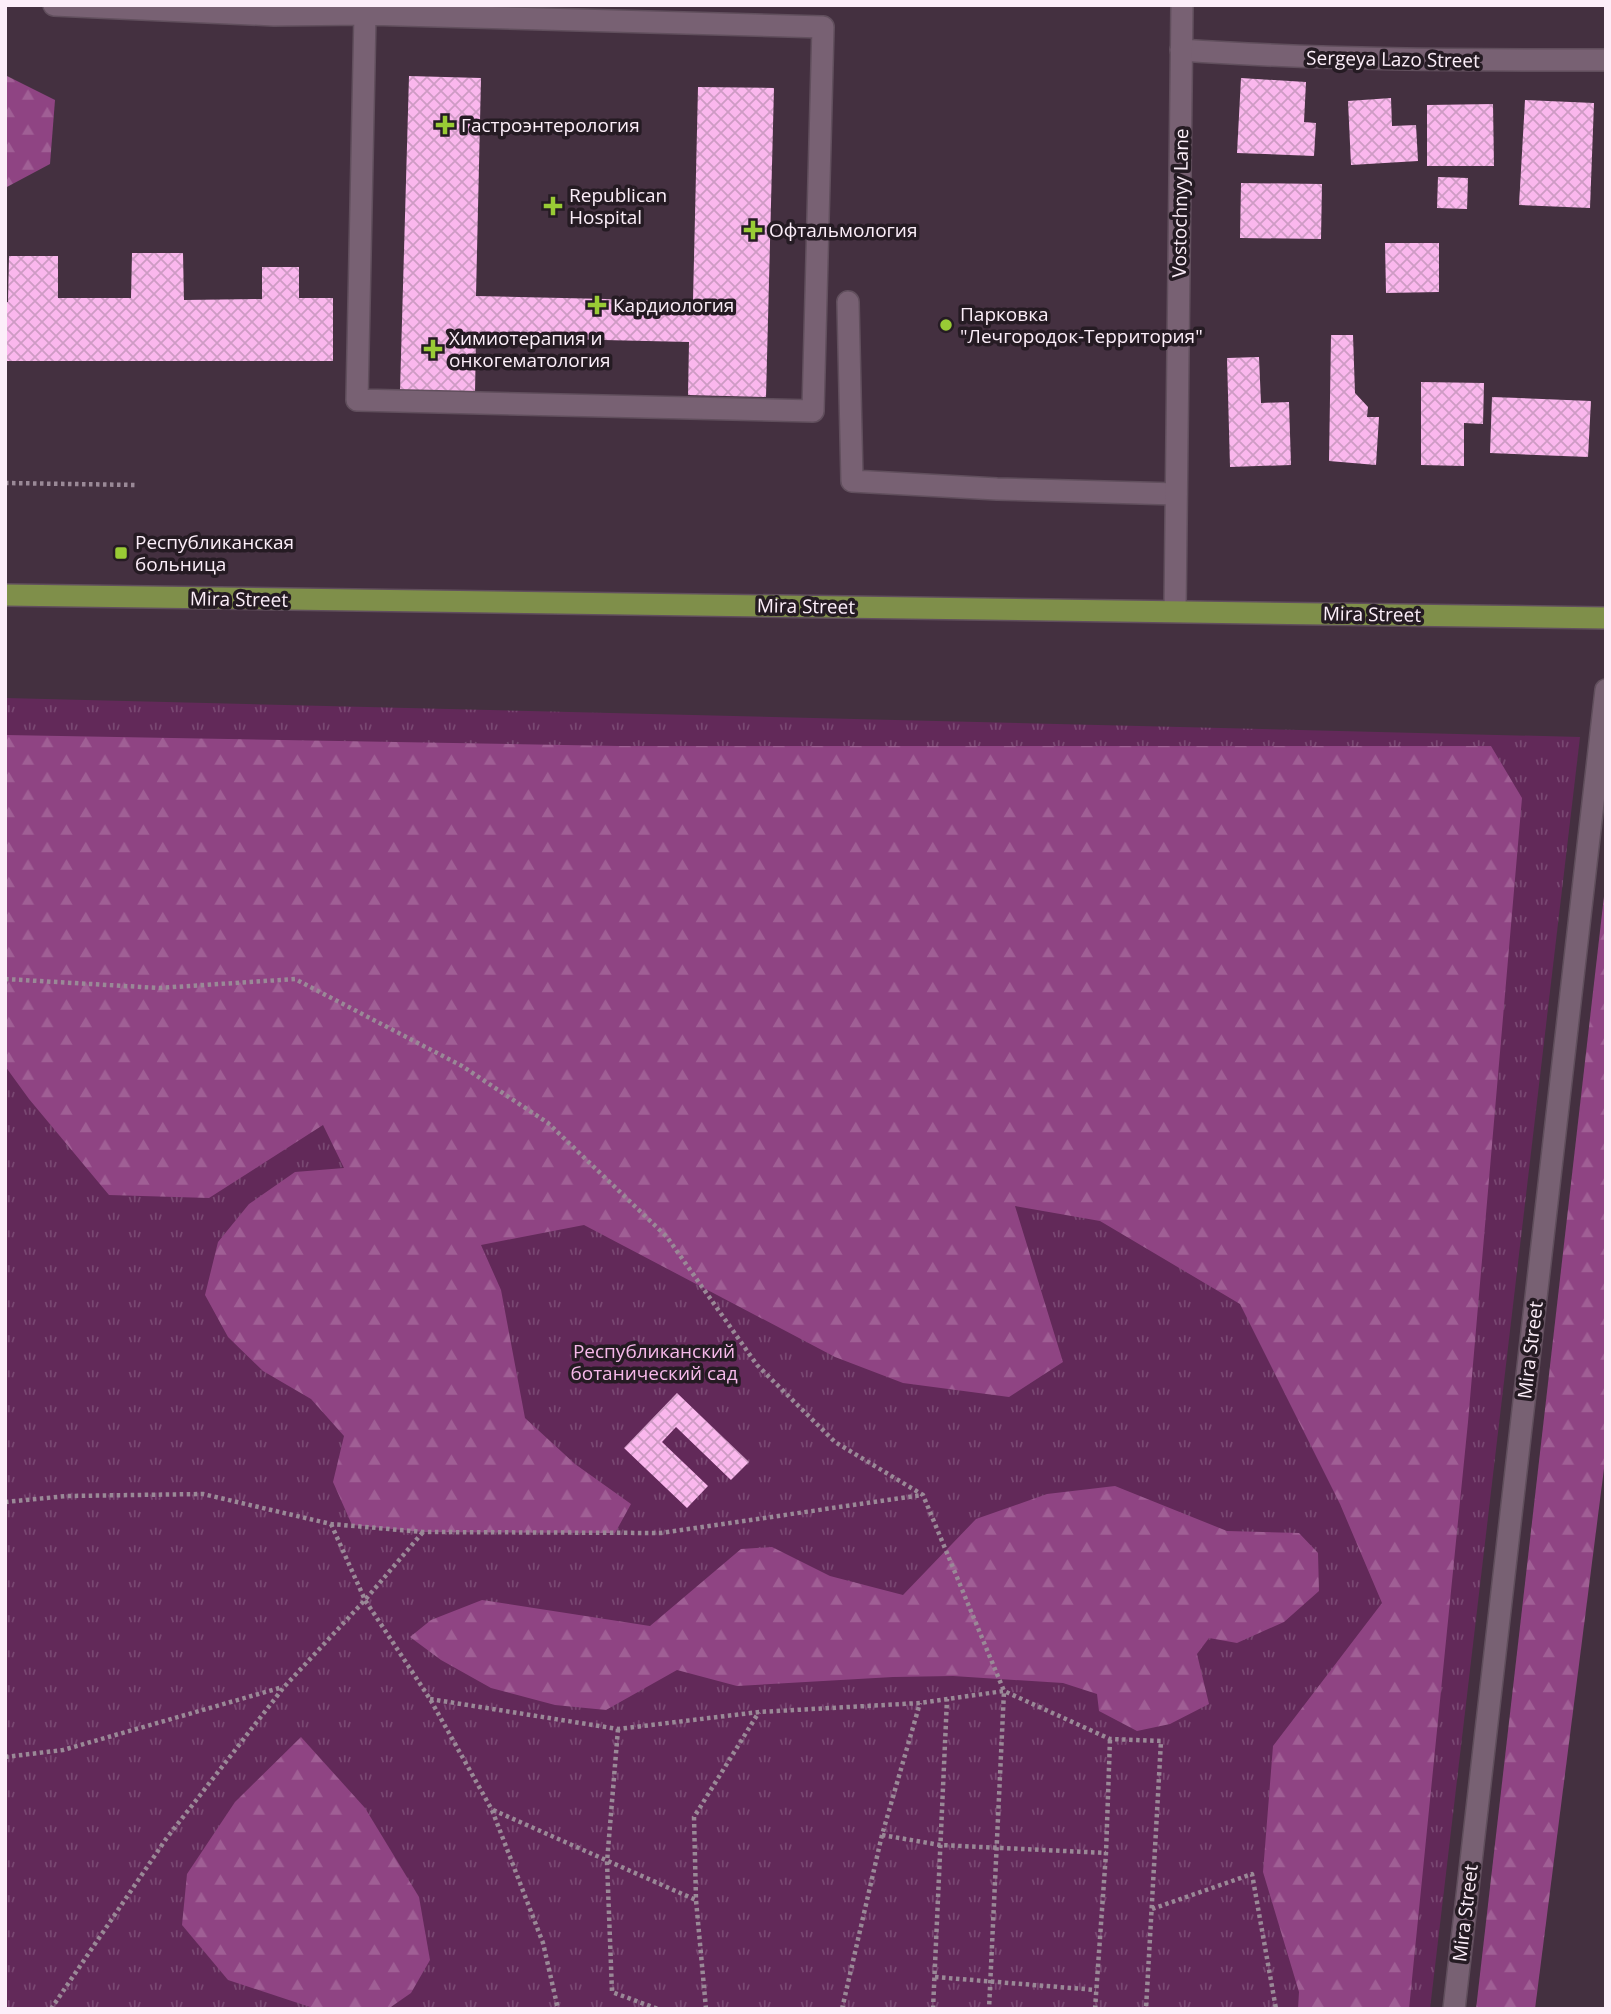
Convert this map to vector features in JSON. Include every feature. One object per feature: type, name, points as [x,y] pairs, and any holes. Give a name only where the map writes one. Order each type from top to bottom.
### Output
[{"type":"main road","name":"Mira Street","points":[[5,595],[1606,618]]},
{"type":"street","points":[[54,5],[274,15],[365,10],[781,15],[823,27],[813,411],[357,400],[365,10]]},
{"type":"street","name":"Vostochnyy Lane","points":[[1175,611],[1182,5]]},
{"type":"street","name":"Sergeya Lazo Street","points":[[1181,50],[1286,57],[1397,60],[1606,60]]},
{"type":"street","points":[[848,302],[852,481],[997,489],[1176,494]]},
{"type":"street","name":"Mira Street","points":[[1454,2009],[1606,691]]},
{"type":"path","points":[[5,483],[138,485]]},
{"type":"path","points":[[5,979],[159,988],[295,979],[462,1066],[548,1123],[667,1237],[757,1365],[835,1441],[923,1495],[1004,1691],[989,2009]]},
{"type":"path","points":[[5,1502],[67,1496],[203,1494],[331,1524],[423,1532],[661,1533],[923,1495]]},
{"type":"path","points":[[331,1524],[365,1600],[430,1699],[492,1810],[543,1943],[558,2009]]},
{"type":"path","points":[[51,2009],[166,1839],[284,1687],[365,1600],[423,1532]]},
{"type":"path","points":[[5,1757],[63,1750],[284,1687]]},
{"type":"path","points":[[430,1699],[618,1729],[759,1712],[920,1703],[1004,1691],[1110,1740],[1161,1741],[1146,2009]]},
{"type":"path","points":[[933,2009],[947,1699]]},
{"type":"path","points":[[842,2009],[881,1835],[920,1703]]},
{"type":"path","points":[[706,2009],[696,1900],[695,1817],[759,1712]]},
{"type":"path","points":[[618,1729],[607,1862],[612,1993],[658,2009]]},
{"type":"path","points":[[1095,2009],[1106,1853],[1110,1740]]},
{"type":"path","points":[[492,1810],[696,1900]]},
{"type":"path","points":[[881,1835],[940,1844],[1106,1853]]},
{"type":"path","points":[[1152,1909],[1252,1874],[1276,2009]]},
{"type":"path","points":[[935,1977],[1097,1990]]},
{"type":"green space","points":[[5,75],[55,100],[50,164],[5,188]]},
{"type":"green space","name":"Республиканский ботанический сад","points":[[5,698],[1580,737],[1430,2009],[5,2009]]},
{"type":"green space","points":[[5,735],[619,746],[1491,746],[1522,798],[1468,1422],[1409,2009],[1298,2009],[1299,1992],[1263,1872],[1273,1746],[1382,1603],[1340,1504],[1240,1304],[1100,1221],[1015,1206],[1063,1362],[1009,1397],[903,1383],[835,1357],[584,1225],[481,1245],[501,1290],[525,1418],[575,1464],[631,1504],[615,1533],[423,1532],[352,1525],[333,1482],[344,1436],[311,1399],[263,1371],[228,1337],[205,1295],[218,1242],[249,1204],[295,1172],[344,1168],[323,1125],[209,1198],[109,1195],[29,1099],[5,1066]]},
{"type":"green space","points":[[1606,879],[1606,1453],[1535,2009],[1476,2009]]},
{"type":"green space","points":[[1115,1486],[1227,1531],[1299,1533],[1318,1553],[1319,1591],[1284,1622],[1237,1643],[1209,1638],[1197,1654],[1209,1704],[1170,1724],[1137,1731],[1099,1711],[1097,1694],[1063,1683],[953,1676],[737,1686],[677,1670],[606,1710],[555,1705],[491,1688],[441,1660],[410,1637],[431,1620],[482,1600],[650,1626],[741,1549],[772,1547],[830,1576],[903,1595],[976,1519],[1047,1494]]},
{"type":"green space","points":[[301,1737],[365,1808],[419,1897],[430,1960],[411,1993],[388,2009],[316,2009],[228,1980],[182,1925],[187,1874],[235,1802]]},
{"type":"building","points":[[409,76],[481,78],[476,296],[693,301],[698,87],[774,88],[766,397],[688,395],[689,342],[476,337],[475,393],[400,391]]},
{"type":"building","points":[[1241,78],[1306,82],[1304,122],[1316,123],[1314,156],[1237,153]]},
{"type":"building","points":[[1391,98],[1392,126],[1416,125],[1418,161],[1351,165],[1348,101]]},
{"type":"building","points":[[1525,100],[1594,103],[1590,208],[1519,205]]},
{"type":"building","points":[[1493,104],[1494,166],[1427,166],[1427,105]]},
{"type":"building","points":[[1438,177],[1468,178],[1467,209],[1437,208]]},
{"type":"building","points":[[1241,183],[1322,184],[1321,239],[1240,238]]},
{"type":"building","points":[[1385,243],[1439,243],[1439,292],[1386,293]]},
{"type":"building","points":[[132,253],[183,253],[184,300],[262,299],[262,267],[299,267],[299,298],[333,298],[333,361],[5,361],[5,302],[8,302],[9,256],[58,256],[58,298],[131,298]]},
{"type":"building","points":[[1331,335],[1353,335],[1355,393],[1368,407],[1367,417],[1379,417],[1376,465],[1329,461]]},
{"type":"building","points":[[1259,357],[1261,403],[1289,402],[1291,465],[1230,467],[1227,358]]},
{"type":"building","points":[[1421,382],[1484,383],[1483,424],[1464,423],[1464,466],[1421,465]]},
{"type":"building","points":[[1492,397],[1591,401],[1588,457],[1490,453]]},
{"type":"building","points":[[677,1393],[749,1462],[731,1480],[676,1427],[662,1442],[708,1486],[687,1508],[624,1448]]},
{"type":"place","name":"Гастроэнтерология","points":[[445,125]]},
{"type":"place","name":"Republican Hospital","points":[[553,206]]},
{"type":"place","name":"Офтальмология","points":[[753,230]]},
{"type":"place","name":"Кардиология","points":[[597,305]]},
{"type":"place","name":"Парковка \"Лечгородок-Территория\"","points":[[946,325]]},
{"type":"place","name":"Химиотерапия и онкогематология","points":[[433,349]]},
{"type":"place","name":"Республиканская больница","points":[[121,553]]}]
